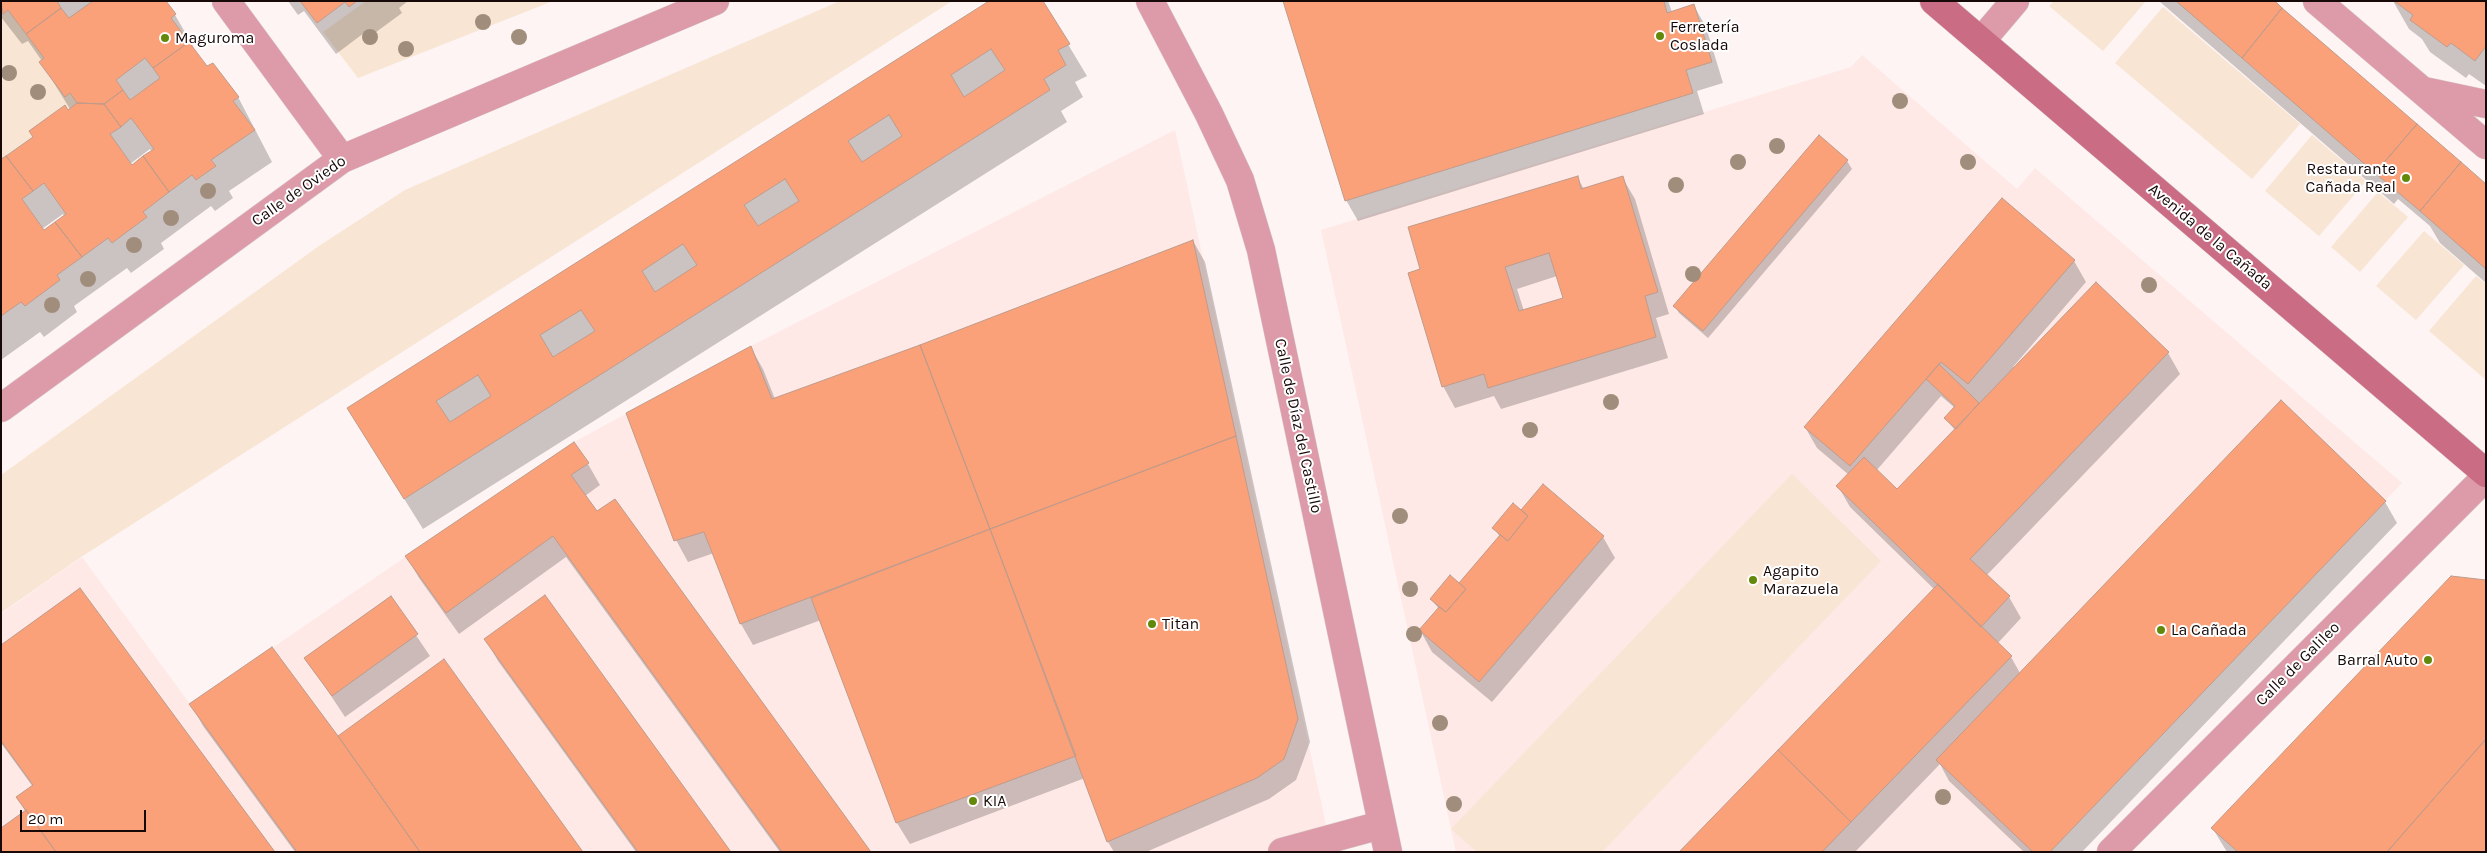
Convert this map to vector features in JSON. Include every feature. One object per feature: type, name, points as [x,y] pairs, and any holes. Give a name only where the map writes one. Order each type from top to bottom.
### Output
[{"type":"street","points":[[226,1],[342,158]]},
{"type":"street","name":"Calle de Oviedo","points":[[1,408],[342,158],[715,1]]},
{"type":"street","name":"Avenida de la Cañada","points":[[1934,1],[2486,475]]},
{"type":"street","points":[[1981,41],[2015,1]]},
{"type":"street","points":[[2317,1],[2486,146]]},
{"type":"street","name":"Calle de Díaz del Castillo","points":[[1152,5],[1210,114],[1240,180],[1261,250],[1388,852]]},
{"type":"street","points":[[2421,90],[2486,104]]},
{"type":"street","name":"Calle de Galileo","points":[[2111,852],[2486,475]]},
{"type":"street","points":[[1282,852],[1381,825]]},
{"type":"shaded area","points":[[366,1],[553,1],[358,78],[323,32]]},
{"type":"shaded area","points":[[840,1],[952,1],[81,557],[1,613],[1,475],[319,246],[405,190]]},
{"type":"shaded area","points":[[2054,1],[2146,1],[2103,51],[2049,6]]},
{"type":"shaded area","points":[[2163,7],[2300,124],[2252,179],[2115,63]]},
{"type":"shaded area","points":[[8,10],[44,58],[39,62],[65,96],[70,93],[77,103],[68,110],[64,105],[30,131],[33,137],[1,159],[1,11],[3,14]]},
{"type":"shaded area","name":"Agapito Marazuela","points":[[1862,55],[2017,189],[2035,168],[2402,483],[2050,852],[1456,852],[1321,230],[1851,67]]},
{"type":"shaded area","points":[[1175,130],[1332,852],[1,852],[1,614],[82,557],[190,704],[574,442],[751,346]]},
{"type":"shaded area","points":[[2312,135],[2366,181],[2319,236],[2265,191]]},
{"type":"shaded area","points":[[2378,192],[2408,217],[2360,272],[2331,247]]},
{"type":"shaded area","points":[[2424,231],[2464,265],[2416,320],[2376,286]]},
{"type":"shaded area","points":[[2476,276],[2486,284],[2486,380],[2429,331]]},
{"type":"shaded area","points":[[1792,474],[1881,561],[1602,852],[1477,852],[1451,829]]},
{"type":"building","points":[[1,1],[57,1],[61,8],[26,34],[8,10],[3,14]]},
{"type":"building","points":[[93,1],[166,1],[176,14],[171,18],[189,42],[153,68],[145,58],[116,80],[123,90],[104,104],[77,103],[70,93],[65,97],[39,62],[44,58],[26,34],[61,8],[69,18]]},
{"type":"building","points":[[300,1],[357,1],[349,7],[345,2],[317,23]]},
{"type":"building","points":[[989,1],[1043,1],[1070,44],[1058,50],[1066,65],[1044,79],[1050,90],[404,499],[347,408]],"holes":[[[991,49],[1005,70],[964,97],[951,75]],[[889,115],[902,136],[862,162],[848,141]],[[785,179],[799,201],[758,226],[744,205]],[[683,244],[697,265],[655,292],[642,271]],[[581,310],[595,331],[553,357],[540,335]],[[478,375],[491,396],[450,422],[436,401]]]},
{"type":"building","points":[[1283,1],[1664,1],[1667,13],[1694,4],[1712,62],[1686,70],[1693,93],[1345,201]]},
{"type":"building","points":[[2176,1],[2275,1],[2282,8],[2242,58]]},
{"type":"building","points":[[2394,1],[2486,1],[2486,46],[2475,61],[2451,43],[2447,47],[2410,20],[2413,15]]},
{"type":"building","points":[[2282,8],[2417,124],[2375,173],[2242,58]]},
{"type":"building","points":[[189,42],[207,66],[213,63],[239,97],[233,101],[255,130],[211,160],[216,166],[196,180],[192,175],[169,192],[143,156],[154,149],[131,118],[121,127],[104,104],[123,90],[130,100],[160,78],[153,68]]},
{"type":"building","points":[[77,103],[104,104],[121,127],[110,134],[132,165],[143,156],[169,192],[143,212],[147,217],[112,243],[108,238],[82,257],[55,222],[66,214],[44,183],[33,191],[6,156],[33,137],[29,131],[65,105],[68,110]]},
{"type":"building","points":[[2417,124],[2461,162],[2420,211],[2375,173]]},
{"type":"building","points":[[1819,135],[1848,160],[1703,331],[1673,306]]},
{"type":"building","points":[[6,156],[33,191],[22,199],[44,230],[55,222],[82,257],[57,275],[60,280],[25,306],[21,302],[1,316],[1,159]]},
{"type":"building","points":[[2461,162],[2486,184],[2486,269],[2420,211]]},
{"type":"building","points":[[1578,176],[1581,189],[1623,176],[1658,292],[1645,296],[1656,337],[1488,388],[1484,374],[1442,387],[1408,273],[1420,269],[1408,227]],"holes":[[[1549,253],[1563,298],[1519,311],[1505,267]]]},
{"type":"building","points":[[2002,198],[2075,260],[1968,384],[1941,362],[1850,466],[1804,427]]},
{"type":"building","points":[[1193,240],[1236,436],[990,529],[920,345]]},
{"type":"building","points":[[2096,282],[2169,352],[1970,559],[2010,596],[1981,627],[1836,486],[1864,457],[1897,489]]},
{"type":"building","points":[[920,345],[990,529],[740,624],[704,532],[674,541],[626,413],[751,346],[772,399]]},
{"type":"building","points":[[1939,364],[1979,403],[1956,429],[1944,418],[1955,406],[1926,379]]},
{"type":"building","name":"La Cañada","points":[[2281,400],[2386,501],[2050,852],[2033,852],[1936,760]]},
{"type":"building","name":"Titan","points":[[1236,436],[1298,719],[1284,759],[1257,778],[1107,842],[990,529]]},
{"type":"building","points":[[574,442],[589,463],[571,475],[597,511],[615,499],[871,852],[782,852],[553,536],[446,613],[405,556]]},
{"type":"building","points":[[1543,484],[1604,536],[1479,682],[1419,630],[1439,607],[1446,612],[1466,589],[1459,583],[1500,535],[1508,541],[1528,516],[1521,510]]},
{"type":"building","points":[[1513,503],[1528,516],[1508,541],[1492,528]]},
{"type":"building","points":[[990,529],[1076,756],[896,823],[811,598]]},
{"type":"building","points":[[1450,575],[1466,589],[1446,612],[1430,599]]},
{"type":"building","name":"Barral Auto","points":[[2451,576],[2486,580],[2486,739],[2387,852],[2238,852],[2211,828]]},
{"type":"building","points":[[1938,584],[2012,656],[1851,822],[1778,750]]},
{"type":"building","points":[[80,588],[275,852],[56,852],[16,797],[33,785],[1,741],[1,645]]},
{"type":"building","points":[[545,595],[731,852],[638,852],[484,639]]},
{"type":"building","points":[[391,596],[418,634],[332,696],[304,658]]},
{"type":"building","points":[[272,647],[420,852],[297,852],[189,704]]},
{"type":"building","points":[[444,659],[583,852],[420,852],[338,736]]},
{"type":"building","points":[[2486,739],[2486,852],[2387,852]]},
{"type":"building","points":[[1778,750],[1851,822],[1822,852],[1679,852]]},
{"type":"building","points":[[26,810],[56,852],[1,852],[1,828]]},
{"type":"place","name":"Ferretería Coslada","points":[[1660,36]]},
{"type":"place","name":"Maguroma","points":[[165,38]]},
{"type":"place","name":"Restaurante Cañada Real","points":[[2406,178]]},
{"type":"place","name":"Agapito Marazuela","points":[[1753,580]]},
{"type":"place","name":"Titan","points":[[1152,624]]},
{"type":"place","name":"La Cañada","points":[[2161,630]]},
{"type":"place","name":"Barral Auto","points":[[2428,660]]},
{"type":"place","name":"KIA","points":[[973,801]]}]
